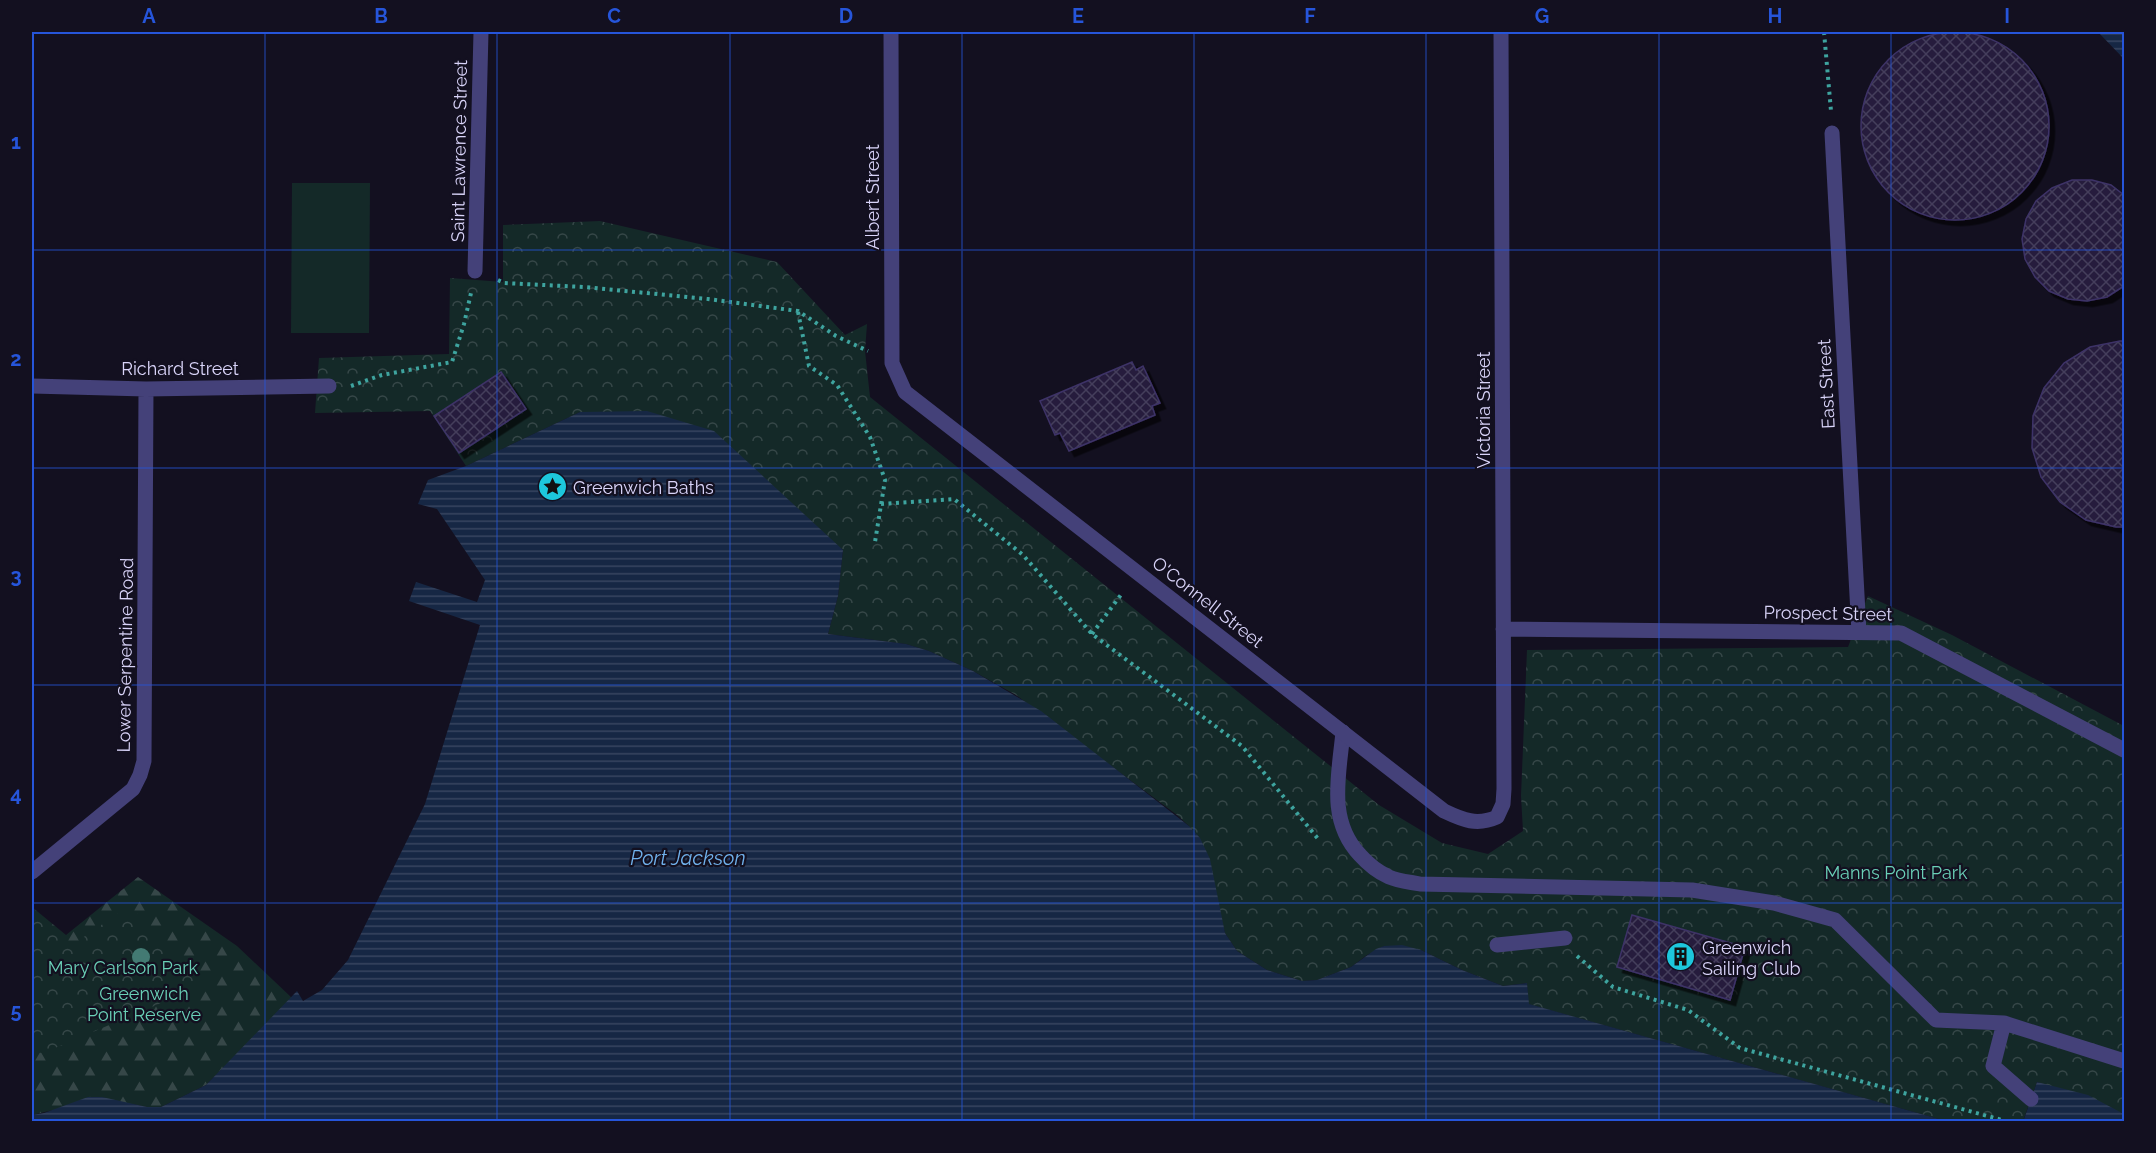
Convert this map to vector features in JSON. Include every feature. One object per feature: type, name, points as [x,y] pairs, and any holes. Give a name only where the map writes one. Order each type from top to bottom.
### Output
[{"type":"street","name":"Saint Lawrence Street","points":[[475,272],[481,32]]},
{"type":"street","name":"Albert Street","points":[[891,32],[892,363]]},
{"type":"street","name":"Victoria Street","points":[[1502,32],[1503,789]]},
{"type":"street","name":"East Street","points":[[1832,133],[1859,632]]},
{"type":"street","name":"O'Connell Street","points":[[892,363],[905,392],[1444,811],[1464,820],[1485,823],[1497,817],[1503,804],[1503,789]]},
{"type":"street","name":"Richard Street","points":[[32,386],[329,387]]},
{"type":"street","name":"Lower Serpentine Road","points":[[32,872],[133,789],[144,761],[146,388]]},
{"type":"street","name":"Prospect Street","points":[[1503,629],[1901,633],[2124,750]]},
{"type":"street","points":[[1343,732],[1336,799],[1339,821],[1350,844],[1368,864],[1389,877],[1420,884],[1692,890],[1774,903],[1835,920],[1936,1020],[2004,1023],[2124,1061]]},
{"type":"street","points":[[1497,945],[1565,938]]},
{"type":"street","points":[[2004,1023],[1993,1066],[2031,1099]]},
{"type":"path","points":[[1824,32],[1832,133]]},
{"type":"path","points":[[329,387],[348,387],[382,375],[452,362],[464,324],[475,272],[504,283],[584,287],[708,299],[798,311],[836,336],[892,363]]},
{"type":"path","points":[[798,311],[809,366],[837,385],[870,437],[885,480],[875,542]]},
{"type":"path","points":[[881,504],[954,499],[1023,555],[1092,634],[1242,746],[1323,846]]},
{"type":"path","points":[[1092,634],[1120,596]]},
{"type":"path","points":[[1688,1010],[1740,1048],[2002,1120]]},
{"type":"green space","points":[[292,183],[370,183],[369,333],[291,333]]},
{"type":"green space","name":"Manns Point Park","points":[[600,221],[777,262],[845,335],[867,324],[865,351],[870,397],[1379,805],[1442,843],[1488,854],[1523,831],[1521,796],[1527,650],[1848,647],[1868,596],[1952,635],[2124,726],[2124,1121],[2122,1113],[2037,1082],[2023,1121],[1946,1121],[1528,1004],[1527,983],[1503,986],[1462,970],[1421,950],[1384,946],[1351,967],[1317,980],[1302,981],[1267,970],[1237,951],[1225,933],[1189,826],[1177,815],[1016,695],[973,671],[929,651],[906,644],[828,634],[838,596],[843,550],[580,412],[466,466],[430,411],[315,413],[319,358],[449,354],[450,278],[503,282],[503,225]]},
{"type":"green space","name":"Greenwich Point Reserve","points":[[138,877],[237,946],[292,998],[206,1085],[161,1107],[132,1104],[53,1110],[32,1115],[32,907],[66,935]]},
{"type":"green space","name":"Mary Carlson Park","points":[[129,906],[211,982],[43,1053],[32,1052],[32,913],[72,945]]},
{"type":"water","points":[[2098,32],[2124,32],[2124,59]]},
{"type":"water","name":"Port Jackson","points":[[647,411],[714,431],[843,550],[838,596],[828,634],[906,644],[929,651],[973,671],[1041,711],[1189,826],[1200,838],[1210,859],[1225,933],[1237,951],[1267,970],[1302,981],[1317,980],[1351,967],[1376,949],[1402,945],[1421,950],[1462,970],[1503,986],[1527,983],[1529,1004],[1946,1121],[32,1121],[32,1115],[88,1097],[102,1097],[147,1107],[161,1107],[206,1085],[297,991],[303,1001],[322,990],[348,960],[425,804],[480,625],[409,601],[416,582],[477,602],[485,580],[437,509],[418,504],[428,480],[466,466],[580,412]]},
{"type":"water","points":[[2037,1082],[2088,1095],[2122,1113],[2124,1121],[2023,1122]]},
{"type":"building","points":[[1946,32],[1964,32],[1999,43],[2015,53],[2028,66],[2042,90],[2049,126],[2042,162],[2028,186],[2015,199],[1982,216],[1964,220],[1946,220],[1911,209],[1895,199],[1882,186],[1865,153],[1861,135],[1861,117],[1872,82],[1882,66],[1895,53],[1928,36]]},
{"type":"building","points":[[2072,180],[2092,180],[2111,185],[2124,195],[2124,286],[2107,297],[2087,301],[2068,299],[2049,291],[2035,277],[2025,259],[2022,239],[2026,219],[2036,201],[2052,188]]},
{"type":"building","points":[[2124,341],[2124,527],[2116,527],[2086,520],[2060,502],[2041,477],[2032,448],[2033,416],[2044,388],[2064,363],[2090,347]]},
{"type":"building","points":[[1132,362],[1136,370],[1143,366],[1160,403],[1152,406],[1155,415],[1069,451],[1060,433],[1055,435],[1040,401]]},
{"type":"building","points":[[501,372],[526,409],[459,453],[434,416]]},
{"type":"building","name":"Greenwich Sailing Club","points":[[1632,915],[1745,947],[1730,1000],[1617,967]]},
{"type":"place","name":"Greenwich Baths","points":[[552,487]]},
{"type":"place","name":"Greenwich Sailing Club","points":[[1681,957]]}]
